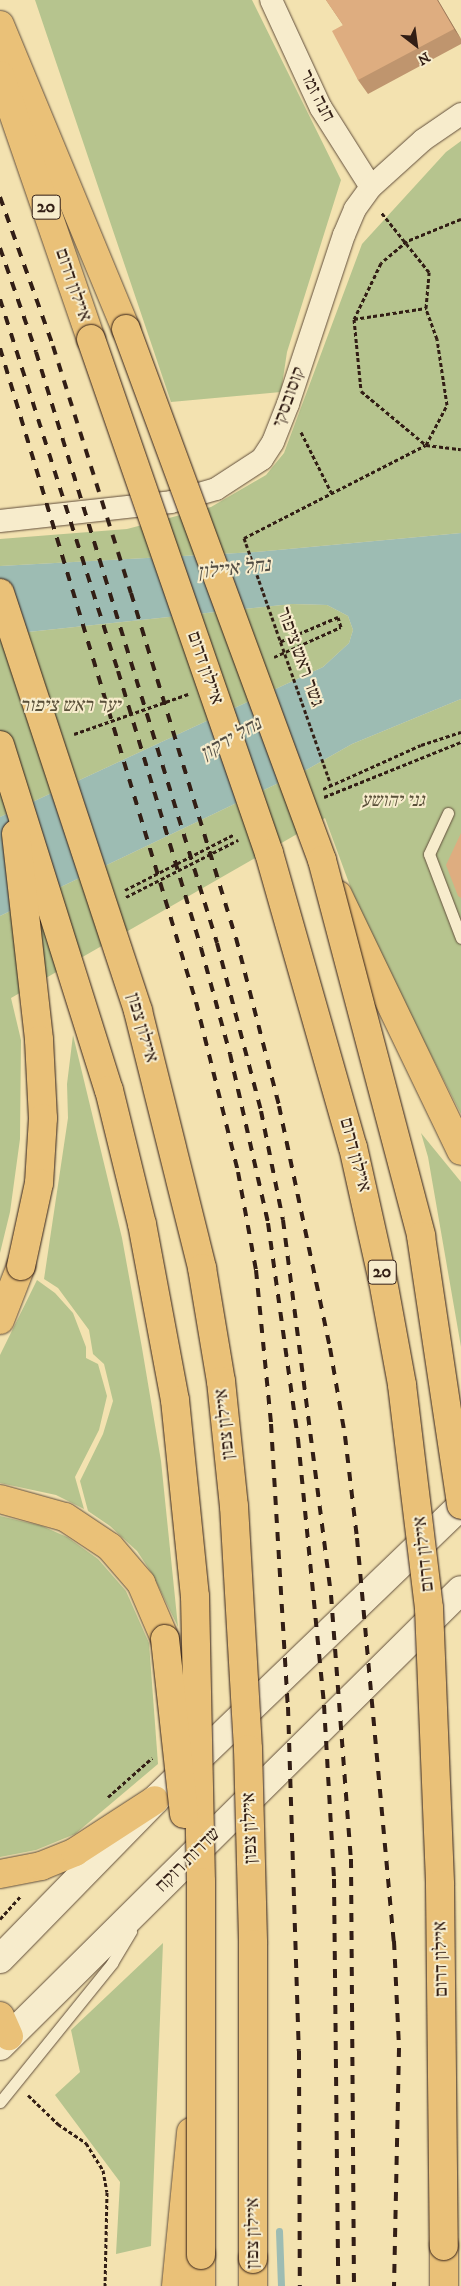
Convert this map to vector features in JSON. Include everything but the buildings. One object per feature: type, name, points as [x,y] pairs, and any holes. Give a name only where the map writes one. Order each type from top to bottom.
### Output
[{"type":"highway","points":[[0,25],[126,329],[322,860],[461,1150]]},
{"type":"highway","name":"איילון דרום","points":[[0,75],[277,880],[353,1147],[384,1281],[418,1503],[430,1608],[439,1866],[444,2286]]},
{"type":"highway","name":"איילון צפון","points":[[0,593],[138,1011],[200,1260],[221,1381],[236,1539],[248,1749],[253,1944],[253,2286]]},
{"type":"highway","points":[[0,1320],[21,1266],[39,1183],[43,1108],[39,1040],[4,756]]},
{"type":"highway","points":[[4,756],[109,1090],[142,1224],[168,1360],[195,1596],[200,2033],[190,2255],[176,2286]]},
{"type":"highway","points":[[322,860],[421,1236],[461,1506]]},
{"type":"highway","points":[[0,1500],[65,1518],[110,1547],[140,1582],[165,1639],[201,1994]]},
{"type":"highway","points":[[0,1874],[41,1866],[75,1852],[155,1800]]},
{"type":"highway","points":[[190,2255],[201,2286]]},
{"type":"main road","points":[[0,1958],[155,1800],[461,1506]]},
{"type":"main road","name":"שדרות רוקח","points":[[2,2033],[150,1898],[461,1590]]},
{"type":"street","name":"חנה זמר","points":[[272,0],[320,108],[368,190]]},
{"type":"street","name":"קוסובסקי","points":[[0,521],[136,508],[216,489],[262,459],[273,442],[288,404],[344,236],[368,190],[423,140],[461,114]]},
{"type":"lane","points":[[448,813],[429,854],[461,938]]},
{"type":"lane","points":[[0,2102],[17,2084],[112,1963],[150,1898]]},
{"type":"path","points":[[288,404],[330,492],[426,445],[447,405],[437,340],[426,308],[429,272],[368,190]]},
{"type":"path","points":[[461,219],[406,241],[382,263],[354,319],[361,391],[426,445],[461,450]]},
{"type":"path","points":[[354,319],[426,308]]},
{"type":"path","name":"גשר ראש ציפור","points":[[330,492],[244,538],[333,792]]},
{"type":"path","points":[[270,659],[341,627],[338,617],[280,642]]},
{"type":"path","points":[[64,736],[198,690]]},
{"type":"path","points":[[314,794],[421,745],[461,732]]},
{"type":"path","points":[[316,801],[333,792],[461,742]]},
{"type":"path","points":[[122,891],[244,830]]},
{"type":"path","points":[[123,898],[246,836]]},
{"type":"path","points":[[17,2084],[58,2124],[86,2143],[103,2170],[107,2192],[105,2286]]},
{"type":"green space","points":[[35,0],[252,0],[341,180],[287,352],[281,392],[171,402]]},
{"type":"green space","points":[[461,141],[461,533],[256,552],[0,566],[0,539],[127,529],[211,507],[266,475],[284,453],[362,244],[446,152]]},
{"type":"green space","name":"יער ראש ציפור","points":[[292,604],[327,605],[348,616],[353,630],[349,643],[323,667],[0,817],[0,635]]},
{"type":"green space","name":"גני יהושע","points":[[461,699],[461,1114],[363,921],[325,818],[11,998],[21,1040],[20,1139],[10,1212],[0,1253],[0,916],[308,769],[352,744]]},
{"type":"green space","points":[[73,1035],[122,1238],[142,1348],[161,1461],[178,1627],[153,1575],[137,1551],[110,1526],[88,1511],[80,1481],[103,1434],[113,1401],[104,1364],[93,1354],[89,1330],[58,1288],[44,1279],[68,1118],[67,1084]]},
{"type":"green space","points":[[421,1133],[461,1182],[461,1347],[428,1157]]},
{"type":"green space","points":[[37,1280],[55,1293],[73,1313],[86,1347],[86,1358],[98,1364],[107,1396],[99,1430],[75,1477],[84,1509],[56,1495],[0,1483],[0,1355]]},
{"type":"green space","points":[[0,1516],[42,1526],[67,1537],[98,1559],[126,1591],[149,1643],[158,1764],[75,1834],[36,1850],[0,1857]]},
{"type":"green space","points":[[163,1943],[151,2246],[116,2254],[120,2182],[55,2095],[80,2072],[71,2030]]},
{"type":"water","points":[[461,533],[461,699],[352,744],[308,769],[0,916],[0,817],[323,667],[349,643],[353,630],[348,616],[327,605],[292,604],[0,635],[0,566],[256,552]]},
{"type":"waterway","points":[[279,2231],[281,2286]]},
{"type":"railway","points":[[0,197],[53,346],[131,593],[236,938],[279,1106],[330,1348],[345,1436],[357,1538],[394,1941],[399,2048],[394,2286]]},
{"type":"railway","points":[[0,248],[36,352],[217,943],[261,1111],[283,1220],[331,1595],[351,1859],[354,2286]]},
{"type":"railway","points":[[0,299],[118,671],[201,948],[230,1054],[268,1223],[298,1439],[324,1705],[334,1879],[338,2286]]},
{"type":"railway","points":[[0,348],[196,1002],[238,1172],[256,1270],[271,1424],[288,1707],[299,2051],[300,2286]]},
{"type":"water label","name":"נחל איילון","points":[[234,569]]},
{"type":"water label","name":"נחל ירקון","points":[[231,739]]}]
